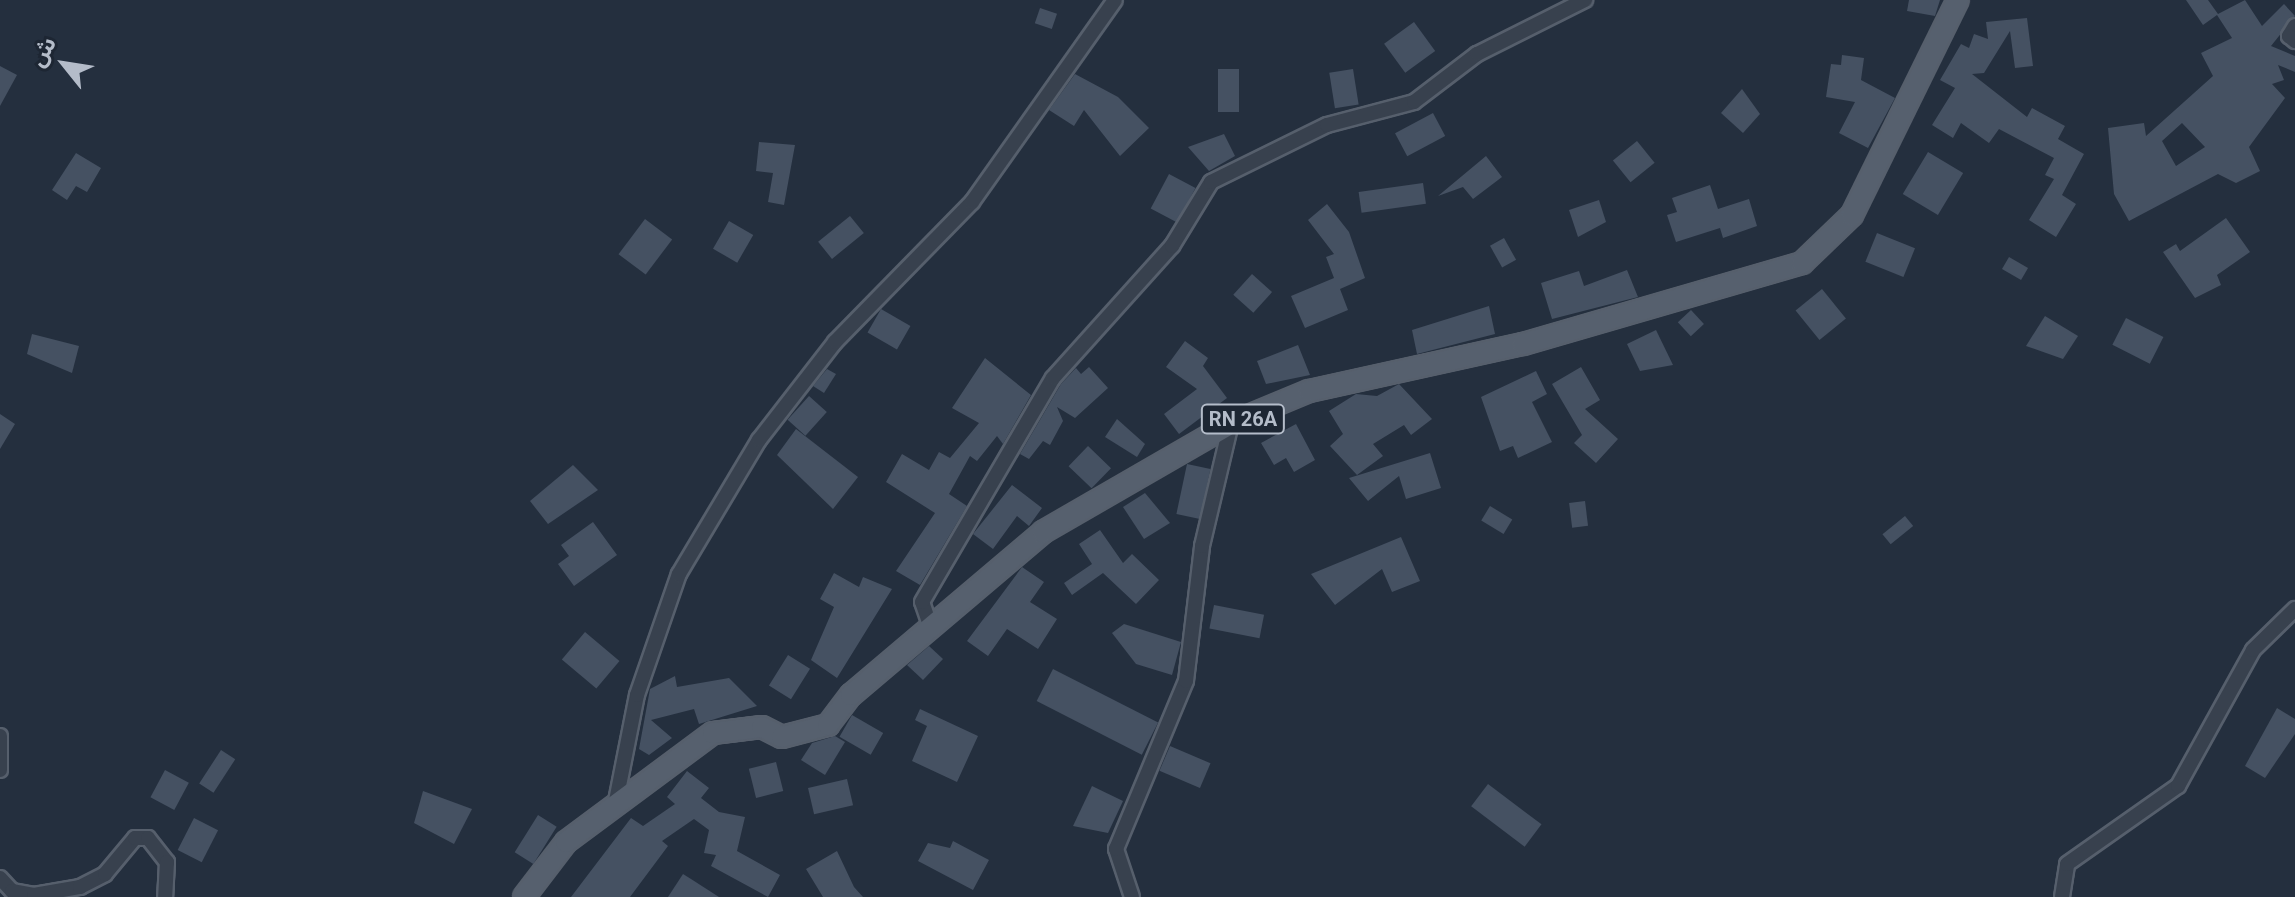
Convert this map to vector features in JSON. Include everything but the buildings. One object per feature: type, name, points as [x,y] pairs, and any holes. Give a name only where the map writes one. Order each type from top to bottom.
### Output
[{"type":"main road","name":"RN 26A","points":[[524,897],[566,842],[713,733],[762,727],[782,737],[828,725],[930,625],[1043,532],[1232,423],[1309,391],[1523,344],[1802,263],[1852,215],[1958,0]]},
{"type":"street","points":[[615,806],[637,695],[679,574],[759,440],[835,342],[972,202],[1115,0]]},
{"type":"street","points":[[930,625],[922,602],[1037,403],[1075,349],[1172,246],[1211,182],[1327,125],[1414,102],[1477,54],[1585,0]]},
{"type":"street","points":[[2295,26],[2289,36],[2295,41]]},
{"type":"street","points":[[1132,897],[1116,849],[1186,681],[1202,546],[1232,423]]},
{"type":"street","points":[[2062,897],[2067,864],[2178,786],[2253,650],[2295,609]]},
{"type":"street","points":[[0,736],[0,770]]},
{"type":"street","points":[[0,878],[12,891],[34,895],[80,887],[105,874],[135,838],[148,838],[167,862],[165,897]]}]
